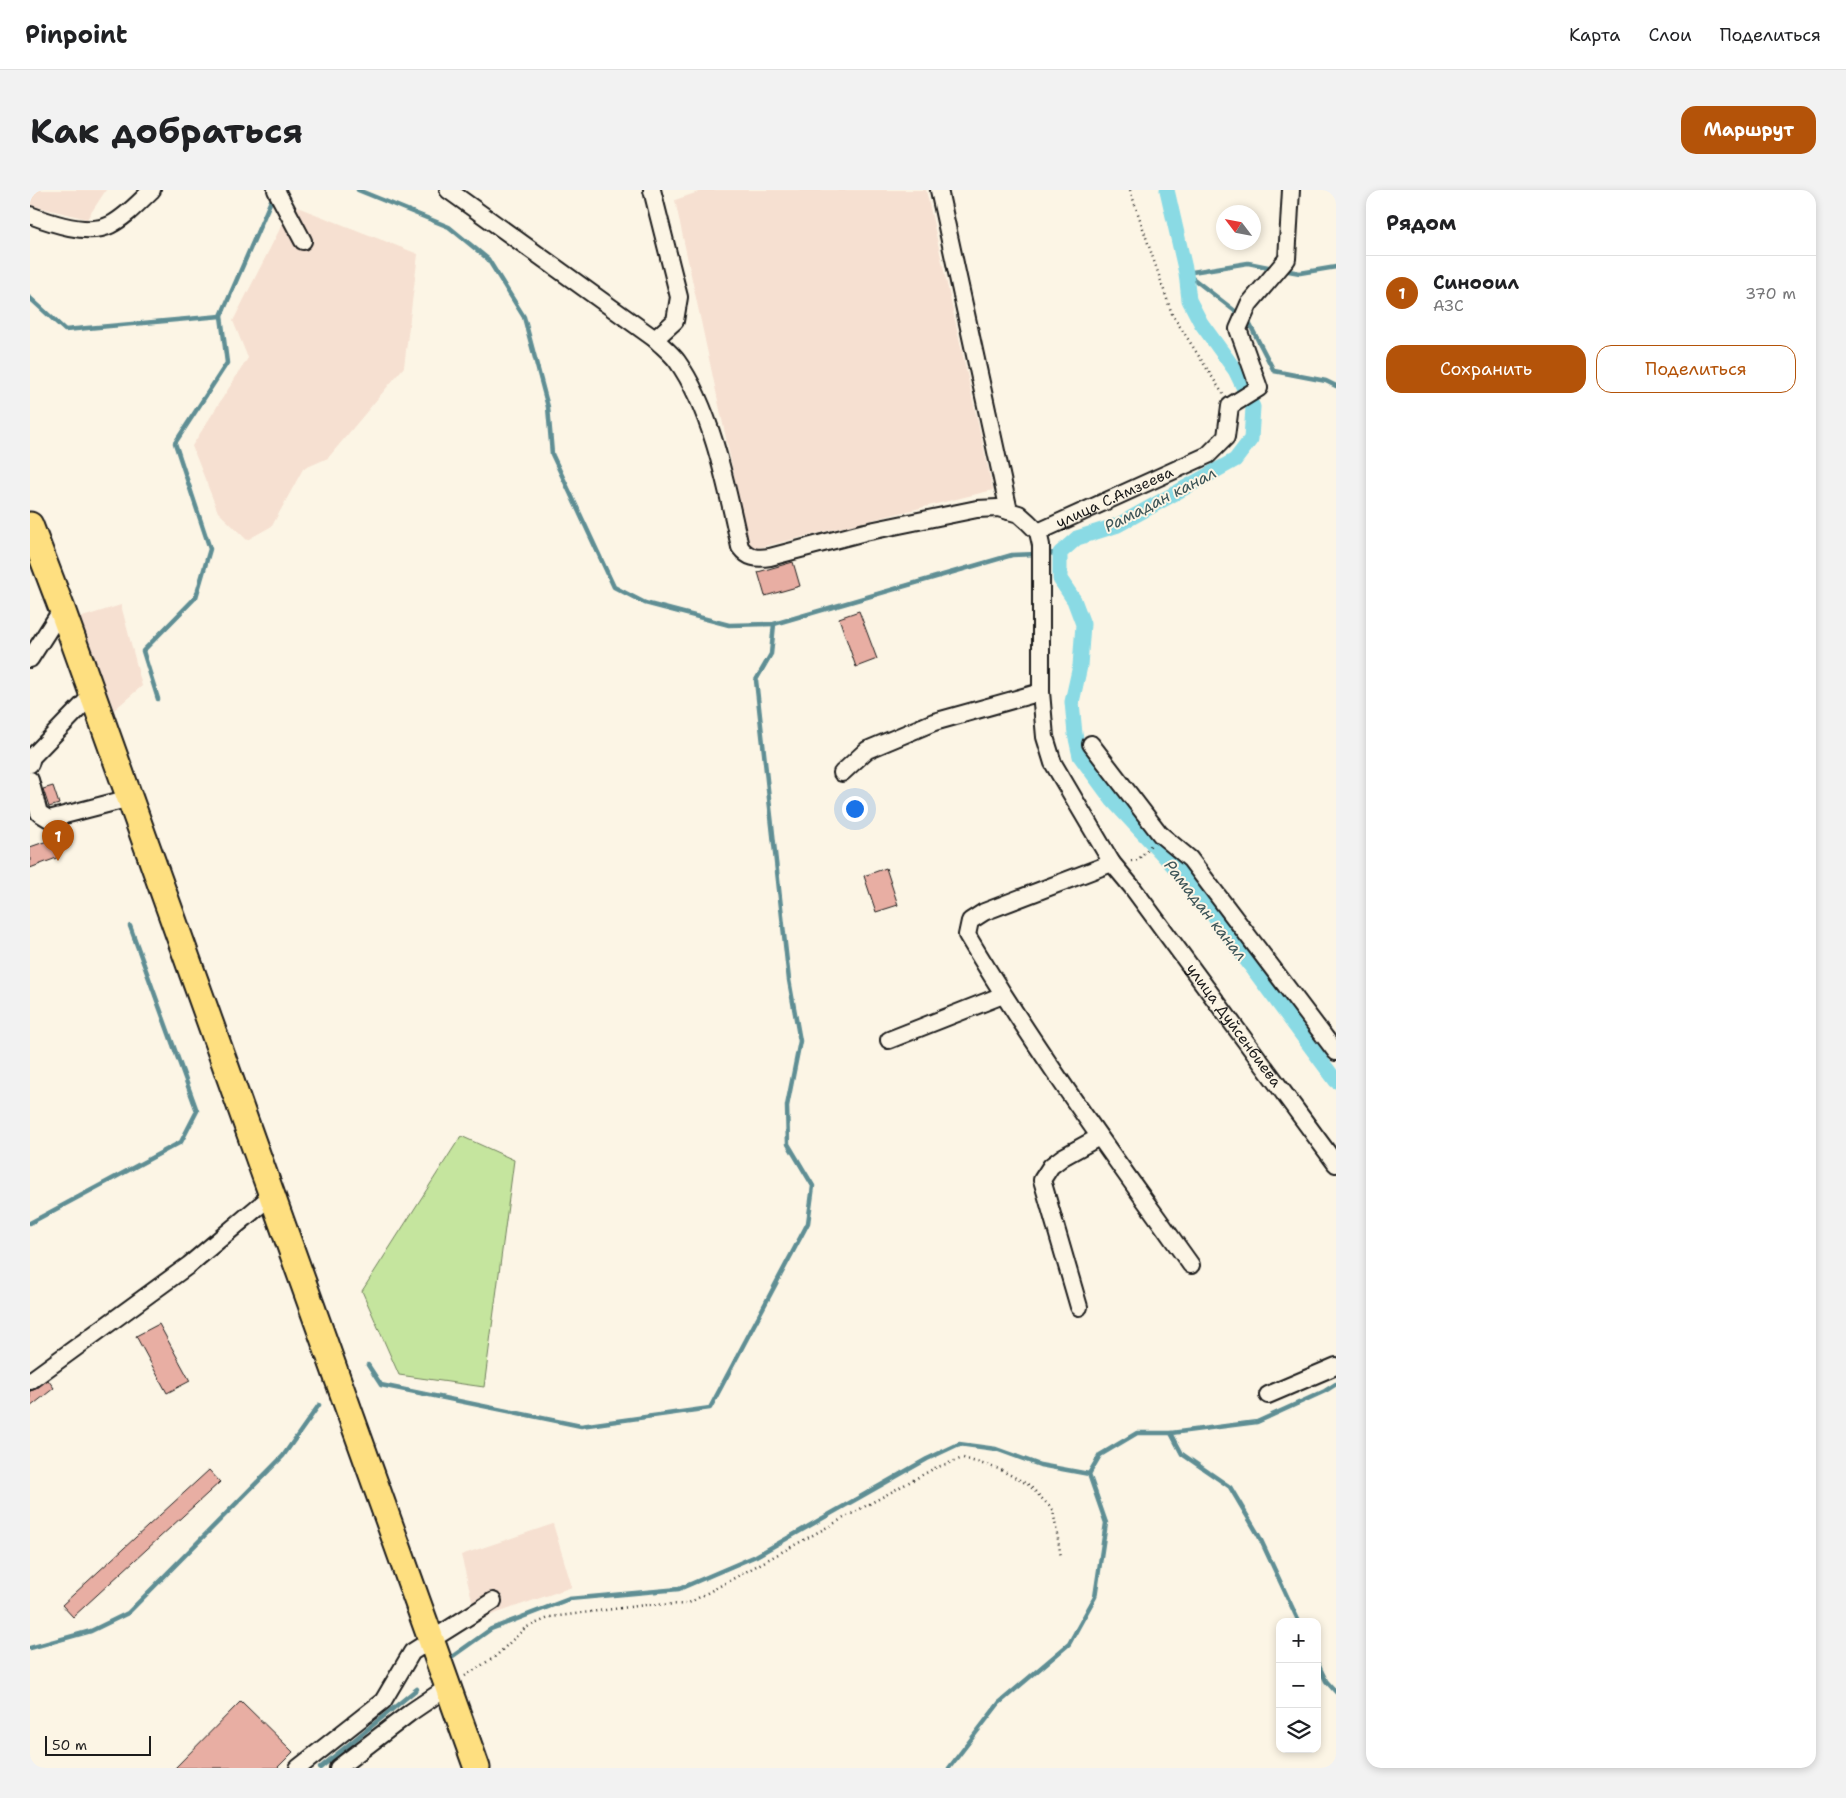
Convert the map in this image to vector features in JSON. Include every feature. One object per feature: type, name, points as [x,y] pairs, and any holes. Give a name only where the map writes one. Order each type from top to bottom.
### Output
[{"type":"highway","points":[[30,525],[130,798],[477,1768]]},
{"type":"street","points":[[30,214],[67,226],[92,230],[108,226],[122,218],[152,190]]},
{"type":"street","points":[[276,190],[303,241]]},
{"type":"street","points":[[448,190],[654,340],[676,359],[707,421],[724,478],[740,547],[746,555],[755,559],[770,557],[865,532],[977,509],[998,508],[1019,514],[1038,532]]},
{"type":"street","points":[[652,190],[679,297],[675,321],[654,340]]},
{"type":"street","points":[[939,190],[1009,511]]},
{"type":"street","points":[[1230,406],[1259,388],[1238,329],[1249,304],[1287,259],[1291,190]]},
{"type":"street","name":"улица С.Амзеева","points":[[1038,532],[1208,455],[1226,437],[1230,406]]},
{"type":"street","name":"улица Дуйсенбиева","points":[[1038,532],[1042,545],[1041,692],[1045,737],[1053,763],[1112,863],[1132,887],[1336,1164]]},
{"type":"street","points":[[30,659],[62,609]]},
{"type":"street","points":[[842,773],[867,750],[934,722],[1041,692]]},
{"type":"street","points":[[30,764],[32,757],[92,695]]},
{"type":"street","points":[[1091,744],[1160,834],[1190,859],[1336,1052]]},
{"type":"street","points":[[30,780],[39,813],[49,819],[130,798]]},
{"type":"street","points":[[1112,863],[984,912],[970,921],[967,935],[1003,995],[1100,1137],[1191,1265]]},
{"type":"street","points":[[889,1040],[1003,995]]},
{"type":"street","points":[[1079,1306],[1042,1180],[1051,1166],[1063,1157],[1100,1137]]},
{"type":"street","points":[[30,1381],[188,1265],[271,1196]]},
{"type":"street","points":[[1268,1395],[1336,1366]]},
{"type":"street","points":[[298,1768],[383,1701],[412,1652],[493,1601]]},
{"type":"street","points":[[338,1768],[411,1712],[448,1687]]},
{"type":"path","points":[[1130,190],[1172,314],[1230,406]]},
{"type":"path","points":[[1112,863],[1138,860],[1160,834]]},
{"type":"path","points":[[448,1687],[496,1656],[525,1628],[551,1617],[645,1605],[687,1604],[935,1468],[963,1458],[999,1468],[1029,1486],[1053,1510],[1061,1557]]},
{"type":"shaded area","points":[[30,190],[106,190],[87,219],[30,205]]},
{"type":"shaded area","points":[[704,190],[926,190],[993,490],[750,550],[675,200]]},
{"type":"shaded area","points":[[292,205],[418,254],[404,367],[328,458],[303,469],[272,526],[247,540],[218,512],[192,446],[248,358],[233,321]]},
{"type":"shaded area","points":[[121,605],[142,686],[114,710],[79,618]]},
{"type":"shaded area","points":[[553,1524],[572,1587],[477,1620],[461,1555]]},
{"type":"green space","points":[[461,1136],[514,1160],[484,1387],[399,1375],[362,1291]]},
{"type":"building","points":[[793,562],[800,586],[765,596],[758,572]]},
{"type":"building","points":[[859,611],[877,659],[856,667],[839,618]]},
{"type":"building","points":[[53,786],[59,804],[49,807],[43,789]]},
{"type":"building","points":[[53,839],[59,857],[30,868],[30,847]]},
{"type":"building","points":[[886,868],[898,905],[876,912],[864,876]]},
{"type":"building","points":[[159,1324],[190,1381],[167,1393],[136,1336]]},
{"type":"building","points":[[48,1380],[54,1388],[30,1407],[30,1391]]},
{"type":"building","points":[[209,1470],[220,1482],[73,1617],[62,1605]]},
{"type":"building","points":[[241,1701],[293,1752],[277,1768],[175,1768]]},
{"type":"waterway","points":[[358,190],[449,227],[488,259],[524,317],[548,407],[552,454],[614,587],[645,603],[729,625],[774,624],[1012,555],[1060,553]]},
{"type":"waterway","name":"Рамадан канал","points":[[1167,190],[1186,273],[1189,300],[1201,323],[1235,370],[1253,407],[1251,439],[1235,460],[1118,525],[1077,538],[1060,553],[1060,579],[1074,600],[1083,624],[1080,666],[1072,702],[1075,734],[1080,756],[1113,801],[1190,884],[1336,1081]]},
{"type":"waterway","points":[[158,699],[143,651],[196,597],[210,549],[175,443],[227,363],[221,316],[273,196]]},
{"type":"waterway","points":[[1186,273],[1248,263],[1273,268]]},
{"type":"waterway","points":[[1283,270],[1300,273],[1336,267]]},
{"type":"waterway","points":[[1186,273],[1240,315]]},
{"type":"waterway","points":[[30,298],[65,330],[221,316]]},
{"type":"waterway","points":[[1247,319],[1274,371],[1326,381],[1336,386]]},
{"type":"waterway","points":[[368,1365],[381,1385],[581,1426],[710,1408],[808,1223],[813,1186],[788,1144],[787,1106],[800,1041],[789,980],[756,680],[771,654],[774,624]]},
{"type":"waterway","points":[[30,1223],[181,1142],[197,1111],[130,926]]},
{"type":"waterway","points":[[949,1768],[999,1703],[1069,1644],[1095,1597],[1106,1523],[1089,1474],[1100,1455],[1137,1433],[1171,1433],[1257,1422],[1325,1391],[1336,1384]]},
{"type":"waterway","points":[[30,1648],[91,1631],[128,1613],[283,1456],[319,1405]]},
{"type":"waterway","points":[[1171,1433],[1182,1454],[1230,1487],[1259,1536],[1297,1618]]},
{"type":"waterway","points":[[453,1656],[491,1629],[569,1599],[679,1589],[756,1556],[927,1459],[959,1444],[996,1449],[1040,1465],[1089,1474]]},
{"type":"waterway","points":[[1317,1663],[1326,1681],[1336,1692]]},
{"type":"waterway","points":[[320,1768],[417,1689]]},
{"type":"place","name":"Синооил","points":[[58,861]]}]
